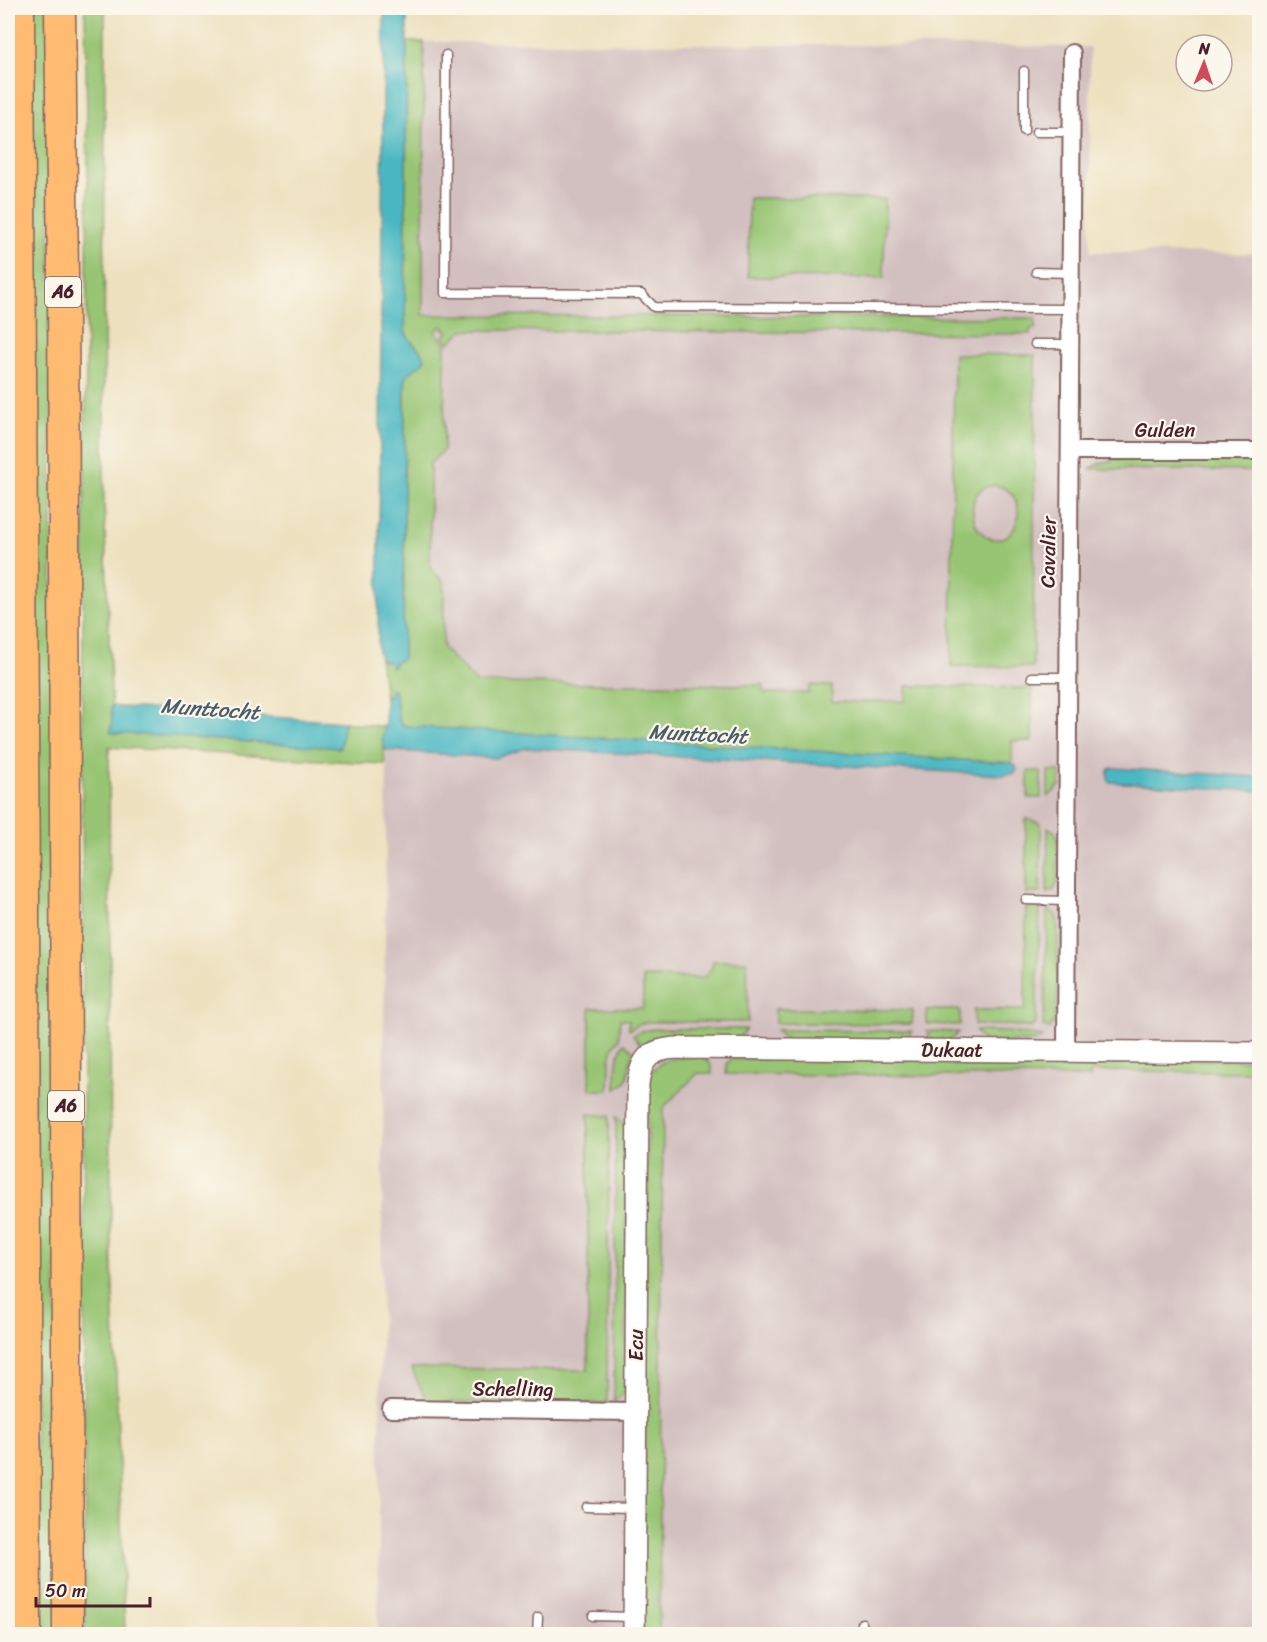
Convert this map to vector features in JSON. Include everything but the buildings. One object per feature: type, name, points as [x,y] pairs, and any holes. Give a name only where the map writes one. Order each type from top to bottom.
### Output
[{"type":"highway","name":"A6","points":[[19,8],[26,1635]]},
{"type":"highway","name":"A6","points":[[60,8],[68,1635]]},
{"type":"highway","name":"A6","points":[[8,17],[21,148]]},
{"type":"street","name":"Cavalier","points":[[1066,1051],[1072,53]]},
{"type":"street","name":"Gulden","points":[[1070,451],[1260,451]]},
{"type":"street","name":"Dukaat","points":[[647,1057],[657,1051],[678,1048],[1260,1053]]},
{"type":"street","name":"Ecu","points":[[634,1626],[638,1084],[639,1073],[647,1057]]},
{"type":"street","name":"Schelling","points":[[391,1409],[635,1412]]},
{"type":"lane","points":[[446,56],[445,293],[641,294],[654,307],[1071,309]]},
{"type":"lane","points":[[1024,71],[1024,131]]},
{"type":"lane","points":[[1036,132],[1072,132]]},
{"type":"lane","points":[[1036,272],[1071,273]]},
{"type":"lane","points":[[1035,344],[1071,344]]},
{"type":"lane","points":[[1032,677],[1068,677]]},
{"type":"lane","points":[[1026,900],[1066,901]]},
{"type":"lane","points":[[586,1507],[634,1508]]},
{"type":"lane","points":[[593,1616],[634,1626]]},
{"type":"lane","points":[[537,1635],[538,1617]]},
{"type":"lane","points":[[862,1623],[862,1635]]},
{"type":"shaded area","points":[[424,42],[1090,47],[1090,252],[1259,254],[1259,1634],[378,1634],[387,737],[419,737]]},
{"type":"green space","points":[[30,8],[49,8],[58,1634],[36,1634]]},
{"type":"green space","points":[[85,8],[105,8],[104,502],[111,732],[343,727],[344,722],[385,727],[385,764],[109,747],[111,1231],[125,1634],[85,1634],[82,718],[88,177]]},
{"type":"green space","points":[[407,42],[424,42],[423,315],[1035,318],[1035,329],[1030,329],[1030,334],[463,330],[449,343],[443,337],[448,332],[441,326],[435,332],[447,345],[445,348],[444,450],[430,463],[430,568],[444,582],[443,648],[477,683],[764,685],[764,693],[809,693],[810,685],[832,686],[832,702],[906,701],[906,686],[1032,688],[1032,741],[1012,741],[1012,763],[420,728],[406,725],[399,720],[396,698],[390,694],[385,697],[380,659],[392,662],[403,658],[405,382],[411,371],[425,359],[405,331]]},
{"type":"green space","points":[[749,198],[885,199],[884,278],[748,277]]},
{"type":"green space","points":[[954,354],[1035,355],[1033,667],[951,666]],"holes":[[[995,485],[1002,487],[1015,499],[1018,517],[1011,533],[1002,538],[993,539],[979,530],[974,518],[973,505],[978,493],[984,488]]]},
{"type":"green space","points":[[1113,459],[1259,460],[1259,471],[1089,469]]},
{"type":"green space","points":[[1028,771],[1041,771],[1041,798],[1028,798]]},
{"type":"green space","points":[[1048,771],[1060,771],[1060,786],[1048,797]]},
{"type":"green space","points":[[1026,819],[1041,823],[1040,893],[1026,893]]},
{"type":"green space","points":[[1048,827],[1055,832],[1058,838],[1058,881],[1054,890],[1047,893]]},
{"type":"green space","points":[[1026,908],[1040,908],[1036,1023],[1031,1028],[1010,1025],[974,1025],[974,1010],[1025,1010]]},
{"type":"green space","points":[[1047,909],[1054,913],[1058,921],[1057,1007],[1050,1029],[1045,1028],[1043,1024]]},
{"type":"green space","points":[[713,961],[747,961],[748,1022],[648,1022],[629,1030],[629,1020],[620,1019],[619,1039],[613,1047],[610,1059],[609,1090],[590,1090],[590,1008],[643,1008],[643,977],[703,978],[712,968]]},
{"type":"green space","points":[[775,1009],[913,1010],[912,1024],[775,1023]]},
{"type":"green space","points":[[927,1010],[960,1010],[960,1025],[927,1024]]},
{"type":"green space","points":[[652,1029],[746,1029],[740,1037],[733,1041],[650,1041],[640,1044],[633,1035]]},
{"type":"green space","points":[[776,1030],[912,1031],[906,1040],[791,1042]]},
{"type":"green space","points":[[927,1031],[958,1032],[951,1039],[937,1042],[929,1036]]},
{"type":"green space","points":[[975,1031],[1008,1032],[1042,1037],[1034,1042],[987,1043]]},
{"type":"green space","points":[[624,1043],[634,1051],[626,1081],[616,1089],[616,1071]]},
{"type":"green space","points":[[703,1057],[710,1064],[712,1074],[698,1073],[663,1108],[659,1634],[642,1634],[648,1078],[653,1070],[665,1061]]},
{"type":"green space","points":[[731,1059],[1260,1060],[1259,1072],[1091,1071],[1090,1077],[726,1074],[727,1064]]},
{"type":"green space","points":[[588,1114],[609,1116],[607,1403],[434,1402],[423,1392],[412,1368],[588,1370]]},
{"type":"green space","points":[[616,1117],[628,1130],[626,1390],[614,1402]]},
{"type":"water","points":[[384,8],[407,8],[405,331],[425,359],[411,371],[405,382],[403,658],[394,662],[394,667],[391,667],[390,662],[380,659],[378,651]]},
{"type":"water","points":[[390,689],[394,689],[399,720],[406,726],[1012,763],[1017,769],[1015,773],[1004,775],[526,748],[496,758],[385,750],[382,738],[385,726],[385,697],[390,694]]},
{"type":"water","points":[[111,706],[344,722],[340,748],[111,733]]},
{"type":"water","points":[[1112,768],[1259,777],[1259,791],[1110,782],[1108,770]]},
{"type":"water label","name":"Munttocht","points":[[210,709]]},
{"type":"water label","name":"Munttocht","points":[[698,734]]}]
